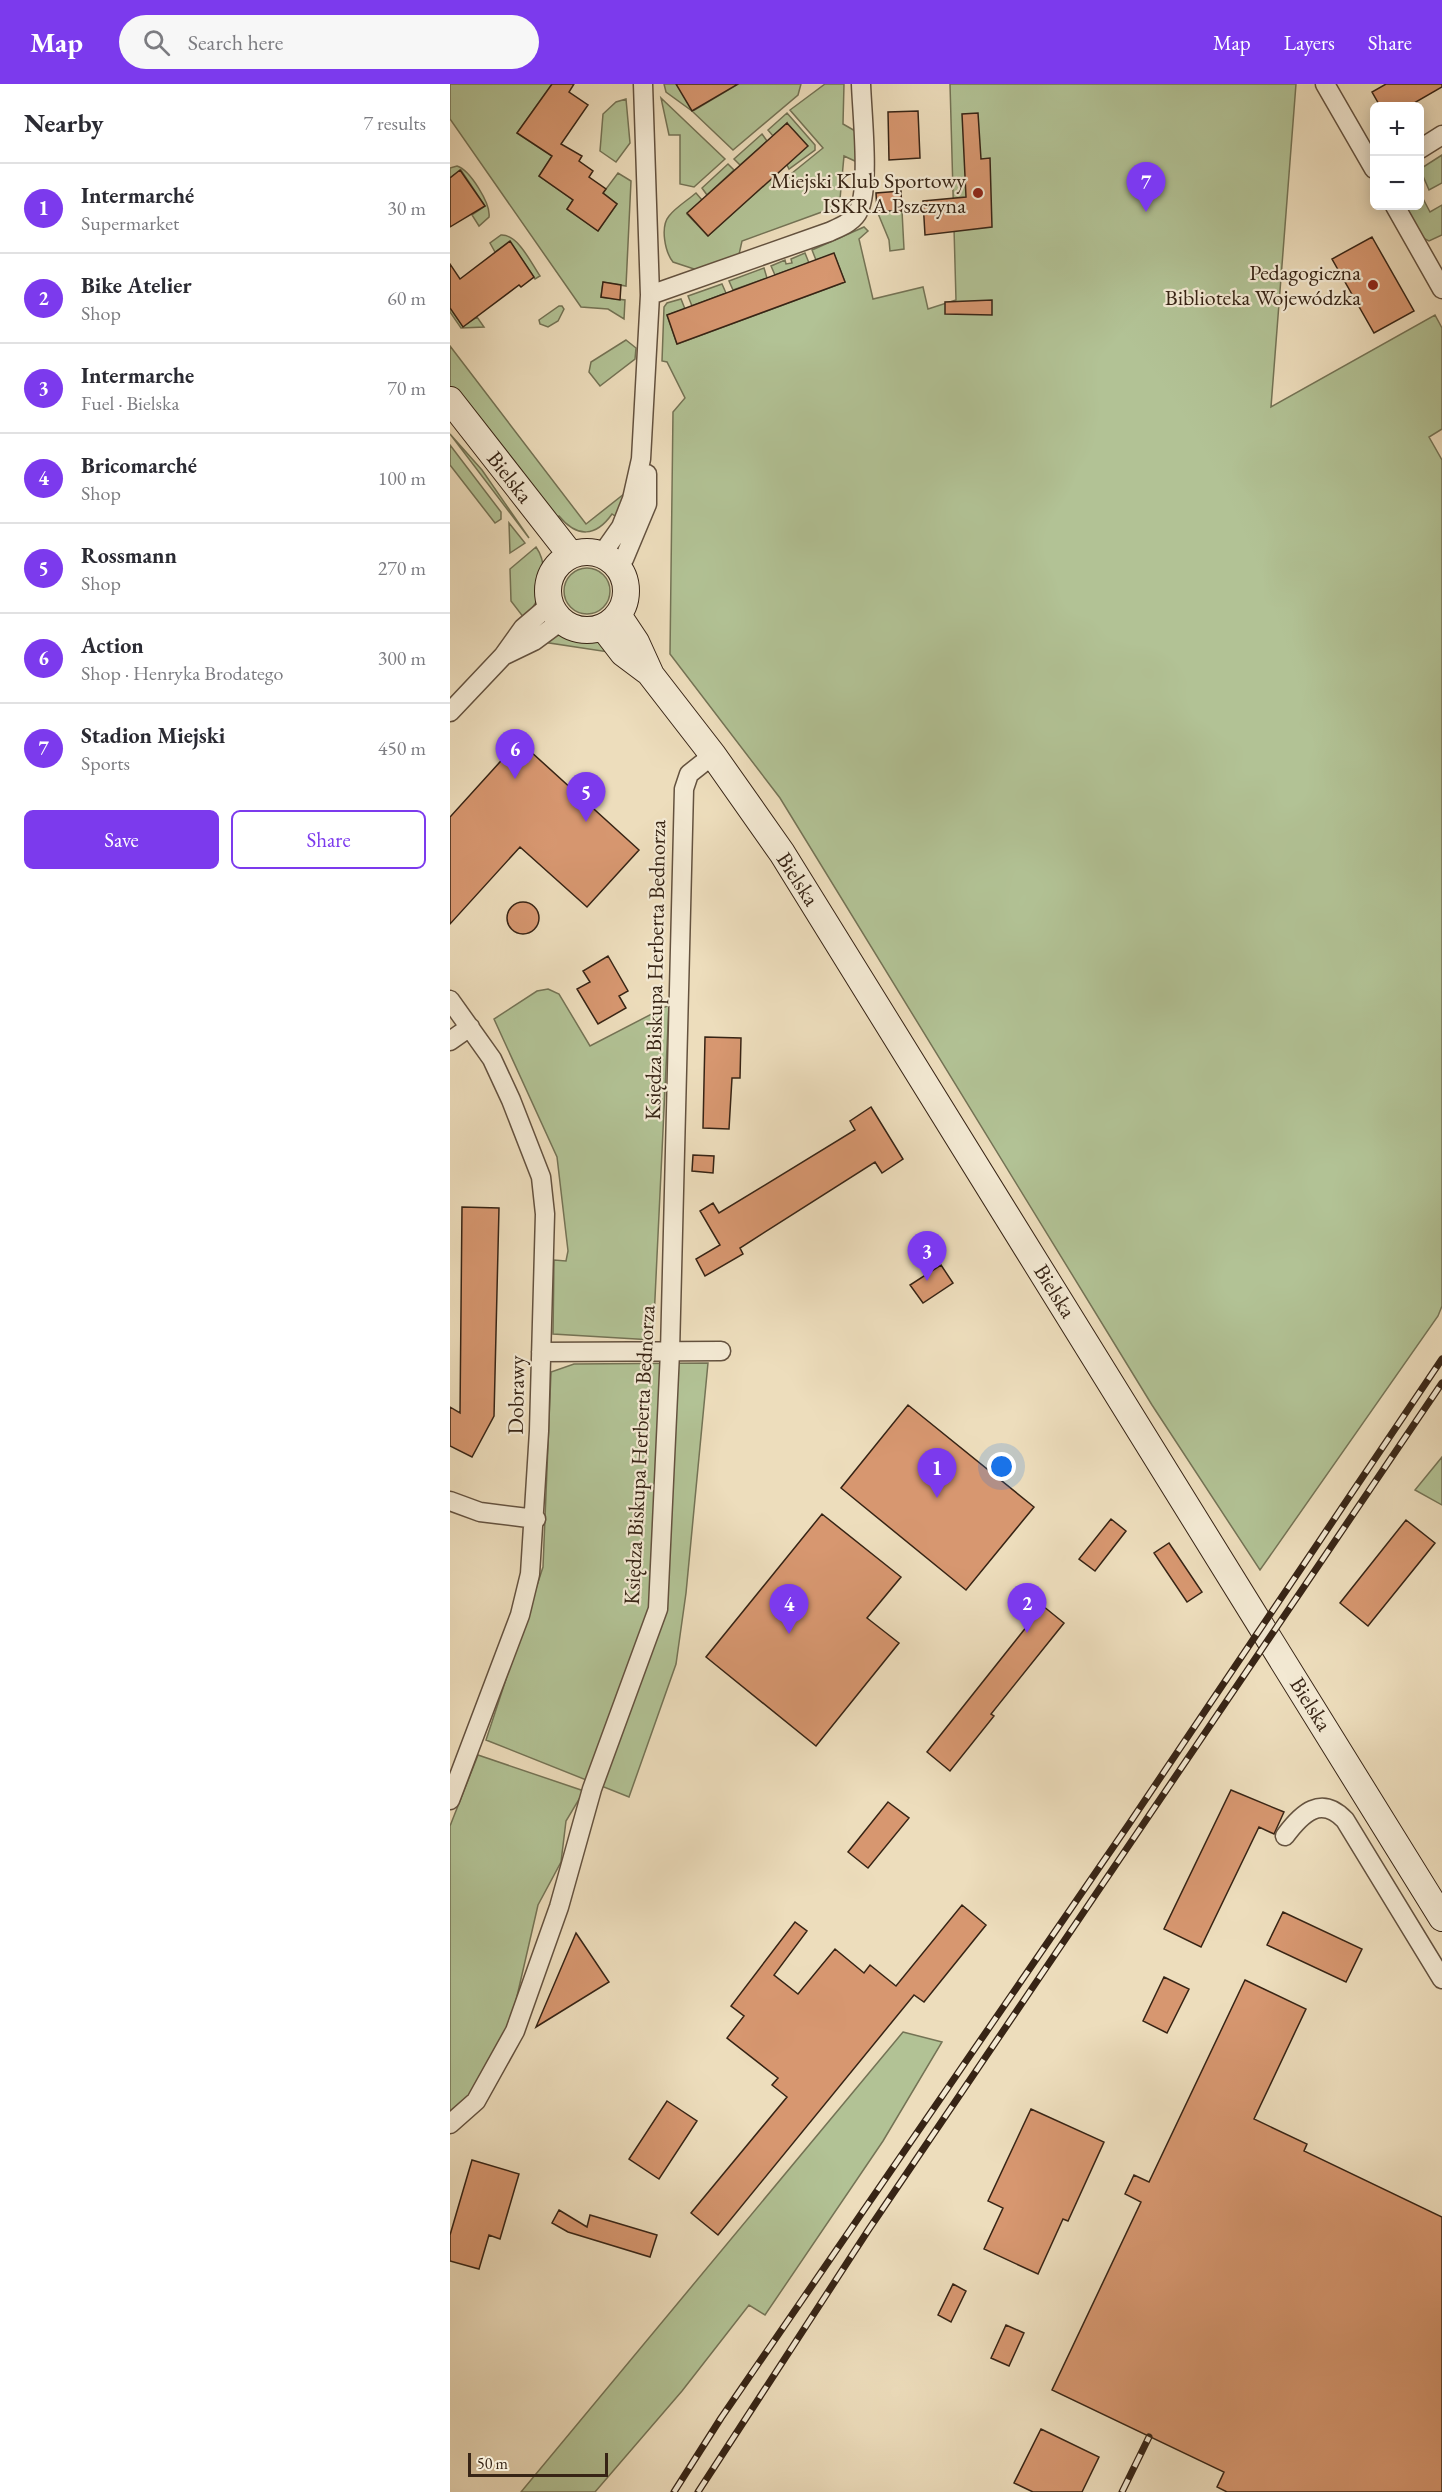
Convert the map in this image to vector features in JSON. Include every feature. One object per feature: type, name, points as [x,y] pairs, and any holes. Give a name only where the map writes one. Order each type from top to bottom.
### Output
[{"type":"main road","name":"Bielska","points":[[450,400],[562,562]]},
{"type":"main road","name":"Bielska","points":[[450,424],[538,540],[562,562]]},
{"type":"main road","points":[[581,552],[613,556],[624,579],[626,597],[611,621],[581,630],[556,613],[549,580],[562,562],[581,552]]},
{"type":"main road","name":"Bielska","points":[[611,621],[623,653],[651,675],[713,755],[782,853],[1442,1918]]},
{"type":"street","points":[[613,556],[638,477],[650,295],[643,84]]},
{"type":"street","points":[[650,295],[829,232],[849,222],[859,212],[864,187],[861,84]]},
{"type":"street","points":[[1325,84],[1370,162]]},
{"type":"street","points":[[1424,146],[1442,135]]},
{"type":"street","points":[[1397,210],[1442,289]]},
{"type":"street","points":[[613,556],[636,534],[647,504],[647,474]]},
{"type":"street","points":[[450,712],[503,656],[523,628],[556,613]]},
{"type":"street","name":"Księdza Biskupa Herberta Bednorza","points":[[450,2124],[476,2101],[516,2031],[559,1907],[592,1789],[658,1609],[670,1352],[684,789],[689,774],[713,755]]},
{"type":"street","name":"Dobrawy","points":[[450,1000],[492,1059],[511,1100],[541,1177],[545,1214],[536,1519],[530,1574],[520,1615],[458,1757],[450,1800]]},
{"type":"street","points":[[450,1041],[470,1028]]},
{"type":"street","points":[[541,1352],[722,1351]]},
{"type":"street","points":[[450,1501],[480,1512],[536,1519]]},
{"type":"street","points":[[1285,1836],[1295,1822],[1310,1811],[1323,1807],[1335,1809],[1345,1820],[1442,1979]]},
{"type":"green space","points":[[450,84],[552,84],[517,133],[552,156],[539,176],[573,200],[567,209],[598,231],[617,204],[603,193],[618,173],[631,181],[626,286],[603,282],[601,297],[625,300],[624,319],[608,309],[581,307],[450,119]]},
{"type":"green space","points":[[664,84],[678,84],[693,111],[738,84],[801,84],[798,95],[733,150],[692,111],[666,92]]},
{"type":"green space","points":[[825,84],[844,84],[843,124],[857,132],[857,162],[844,156],[840,199],[830,209],[742,241],[738,259],[697,270],[673,262],[665,239],[666,221],[675,210],[696,193],[702,200],[687,214],[708,236],[775,175],[781,182],[823,148],[790,110]]},
{"type":"green space","points":[[950,84],[1296,84],[1271,407],[1435,315],[1442,328],[1442,429],[1429,437],[1442,460],[1442,1306],[1438,1316],[1260,1570],[1152,1405],[780,798],[670,654],[673,412],[685,398],[667,362],[662,361],[664,307],[667,303],[681,299],[685,309],[667,315],[677,344],[845,282],[834,254],[816,260],[812,250],[864,227],[868,231],[859,239],[873,299],[923,287],[928,309],[956,300]]},
{"type":"green space","points":[[661,98],[725,159],[694,187],[680,184],[680,135],[669,135]]},
{"type":"green space","points":[[626,99],[630,143],[616,162],[600,151],[603,114],[616,102]]},
{"type":"green space","points":[[787,113],[815,145],[815,150],[789,169],[787,165],[787,123],[773,136],[768,130]]},
{"type":"green space","points":[[762,134],[767,141],[740,165],[734,159]]},
{"type":"green space","points":[[1442,155],[1442,183],[1429,190],[1424,178],[1424,166]]},
{"type":"green space","points":[[728,164],[734,170],[707,195],[702,188]]},
{"type":"green space","points":[[457,166],[473,180],[487,204],[489,217],[479,226],[472,215],[485,206],[461,170],[450,178],[450,168]]},
{"type":"green space","points":[[1424,201],[1430,212],[1442,205],[1442,235],[1429,241],[1423,238],[1406,210],[1424,210]]},
{"type":"green space","points":[[877,211],[902,211],[904,249],[890,251],[889,240]]},
{"type":"green space","points":[[501,235],[513,239],[518,244],[540,276],[535,279],[510,242],[495,252],[490,243]]},
{"type":"green space","points":[[805,253],[809,263],[775,275],[771,266],[785,260],[786,264],[792,263],[791,259]]},
{"type":"green space","points":[[764,268],[767,278],[733,290],[729,281]]},
{"type":"green space","points":[[722,284],[726,293],[692,306],[688,296]]},
{"type":"green space","points":[[450,306],[463,326],[477,317],[484,327],[461,328],[450,312]]},
{"type":"green space","points":[[559,306],[564,309],[558,321],[548,327],[540,324],[539,320]]},
{"type":"green space","points":[[626,340],[636,348],[635,359],[600,386],[589,372],[591,362]]},
{"type":"green space","points":[[450,346],[586,524],[629,490],[618,518],[612,514],[600,527],[586,532],[573,528],[559,516],[553,521],[450,392]]},
{"type":"green space","points":[[450,434],[482,470],[529,538]]},
{"type":"green space","points":[[450,445],[501,512],[501,519],[495,523],[450,465]]},
{"type":"green space","points":[[509,523],[525,543],[510,553]]},
{"type":"green space","points":[[536,547],[543,565],[542,584],[535,603],[524,618],[511,601],[510,569]]},
{"type":"green space","points":[[587,568],[596,569],[603,575],[609,582],[609,600],[603,607],[596,613],[587,614],[578,613],[571,607],[565,600],[564,591],[565,582],[571,575],[578,569]]},
{"type":"green space","points":[[566,634],[604,642],[615,653],[543,642],[557,635]]},
{"type":"green space","points":[[548,989],[559,994],[590,1046],[669,1005],[653,1340],[553,1334],[554,1260],[566,1261],[568,1251],[557,1157],[494,1019],[537,991]]},
{"type":"green space","points":[[708,1363],[686,1593],[676,1664],[629,1797],[486,1740],[543,1567],[551,1372],[574,1364]]},
{"type":"green space","points":[[1442,1457],[1442,1505],[1415,1490]]},
{"type":"green space","points":[[478,1755],[584,1791],[566,1821],[561,1862],[538,1905],[512,2018],[466,2102],[450,2112],[450,1826]]},
{"type":"green space","points":[[903,2032],[942,2042],[883,2141],[765,2315],[749,2305],[682,2391],[595,2492],[521,2492]]},
{"type":"building","points":[[552,84],[574,84],[569,92],[588,105],[561,144],[582,156],[579,161],[593,171],[589,177],[606,189],[603,193],[617,204],[598,231],[567,209],[573,200],[539,176],[552,156],[517,133]]},
{"type":"building","points":[[676,84],[738,84],[692,111]]},
{"type":"building","points":[[1386,84],[1442,84],[1442,87],[1416,102],[1378,102],[1372,92]]},
{"type":"building","points":[[918,111],[920,158],[889,160],[888,112]]},
{"type":"building","points":[[978,113],[981,159],[990,158],[992,227],[925,235],[923,201],[966,197],[962,114]]},
{"type":"building","points":[[787,123],[808,146],[708,236],[687,213]]},
{"type":"building","points":[[460,170],[485,206],[450,227],[450,178]]},
{"type":"building","points":[[901,191],[902,211],[877,211],[876,193]]},
{"type":"building","name":"Pedagogiczna Biblioteka Wojewódzka","points":[[1372,237],[1414,311],[1374,333],[1332,259]]},
{"type":"building","points":[[510,241],[534,277],[521,287],[519,285],[463,327],[450,308],[450,264],[460,279]]},
{"type":"building","points":[[834,253],[845,282],[677,344],[667,315]]},
{"type":"building","points":[[603,282],[621,285],[620,300],[601,297]]},
{"type":"building","points":[[992,300],[992,315],[945,314],[945,302]]},
{"type":"building","points":[[519,741],[639,850],[587,907],[520,847],[450,924],[450,817]]},
{"type":"building","points":[[523,902],[534,907],[539,918],[534,929],[523,934],[512,929],[507,918],[512,907]]},
{"type":"building","points":[[608,956],[628,991],[619,996],[626,1008],[598,1024],[577,989],[590,982],[583,971]]},
{"type":"building","points":[[705,1037],[741,1038],[740,1078],[732,1078],[729,1129],[703,1128]]},
{"type":"building","points":[[871,1107],[903,1159],[882,1173],[875,1162],[740,1248],[743,1254],[705,1276],[696,1259],[720,1245],[700,1211],[713,1203],[719,1213],[855,1130],[850,1121]]},
{"type":"building","points":[[693,1155],[714,1156],[713,1173],[692,1171]]},
{"type":"building","points":[[462,1207],[499,1208],[494,1416],[472,1457],[450,1446],[450,1407],[460,1413]]},
{"type":"building","points":[[941,1265],[953,1283],[923,1303],[910,1285]]},
{"type":"building","points":[[908,1405],[1034,1507],[966,1590],[841,1488]]},
{"type":"building","points":[[822,1514],[901,1577],[867,1618],[899,1643],[816,1746],[706,1657]]},
{"type":"building","points":[[1111,1519],[1126,1531],[1095,1571],[1079,1559]]},
{"type":"building","points":[[1406,1520],[1435,1543],[1368,1626],[1340,1603]]},
{"type":"building","points":[[1169,1543],[1202,1592],[1187,1602],[1154,1553]]},
{"type":"building","points":[[1043,1606],[1064,1623],[991,1714],[994,1716],[950,1771],[927,1752]]},
{"type":"building","points":[[1231,1790],[1284,1812],[1274,1834],[1259,1827],[1201,1947],[1164,1929]]},
{"type":"building","points":[[888,1802],[909,1818],[868,1868],[848,1852]]},
{"type":"building","points":[[962,1905],[986,1925],[924,2002],[914,1995],[718,2235],[691,2213],[787,2097],[772,2085],[778,2078],[727,2038],[744,2016],[731,2006],[795,1922],[807,1931],[774,1975],[798,1994],[835,1949],[864,1973],[870,1965],[896,1986]]},
{"type":"building","points":[[1283,1912],[1362,1949],[1346,1982],[1267,1945]]},
{"type":"building","points":[[576,1933],[609,1982],[536,2027]]},
{"type":"building","points":[[1164,1977],[1189,1989],[1167,2033],[1143,2021]]},
{"type":"building","points":[[1245,1980],[1306,2009],[1254,2119],[1307,2144],[1304,2151],[1442,2217],[1442,2492],[1227,2492],[1217,2487],[1224,2472],[1052,2390],[1141,2202],[1125,2194],[1134,2175],[1149,2182]]},
{"type":"building","points":[[667,2101],[697,2121],[659,2179],[629,2159]]},
{"type":"building","points":[[1031,2109],[1104,2142],[1068,2221],[1063,2219],[1038,2274],[984,2249],[1003,2208],[988,2201]]},
{"type":"building","points":[[472,2160],[519,2174],[500,2239],[489,2235],[479,2269],[450,2261],[450,2235]]},
{"type":"building","points":[[559,2210],[587,2227],[590,2215],[657,2235],[650,2257],[568,2232],[552,2223]]},
{"type":"building","points":[[953,2284],[966,2291],[951,2322],[938,2315]]},
{"type":"building","points":[[1006,2325],[1024,2333],[1009,2366],[991,2358]]},
{"type":"building","points":[[1041,2429],[1099,2457],[1082,2492],[1033,2492],[1014,2483]]},
{"type":"railway","points":[[674,2492],[721,2418],[1129,1824],[1442,1359]]},
{"type":"railway","points":[[698,2492],[869,2229],[1442,1383]]},
{"type":"railway","points":[[1122,2492],[1149,2437]]},
{"type":"place","name":"Miejski Klub Sportowy ISKRA Pszczyna","points":[[978,193]]},
{"type":"place","name":"Stadion Miejski","points":[[1146,212]]},
{"type":"place","name":"Pedagogiczna Biblioteka Wojewódzka","points":[[1373,285]]},
{"type":"place","name":"Action","points":[[515,779]]},
{"type":"place","name":"Rossmann","points":[[586,822]]},
{"type":"place","name":"Intermarche","points":[[927,1281]]},
{"type":"place","name":"Intermarché","points":[[937,1498]]},
{"type":"place","name":"Bike Atelier","points":[[1027,1633]]},
{"type":"place","name":"Bricomarché","points":[[789,1634]]}]
